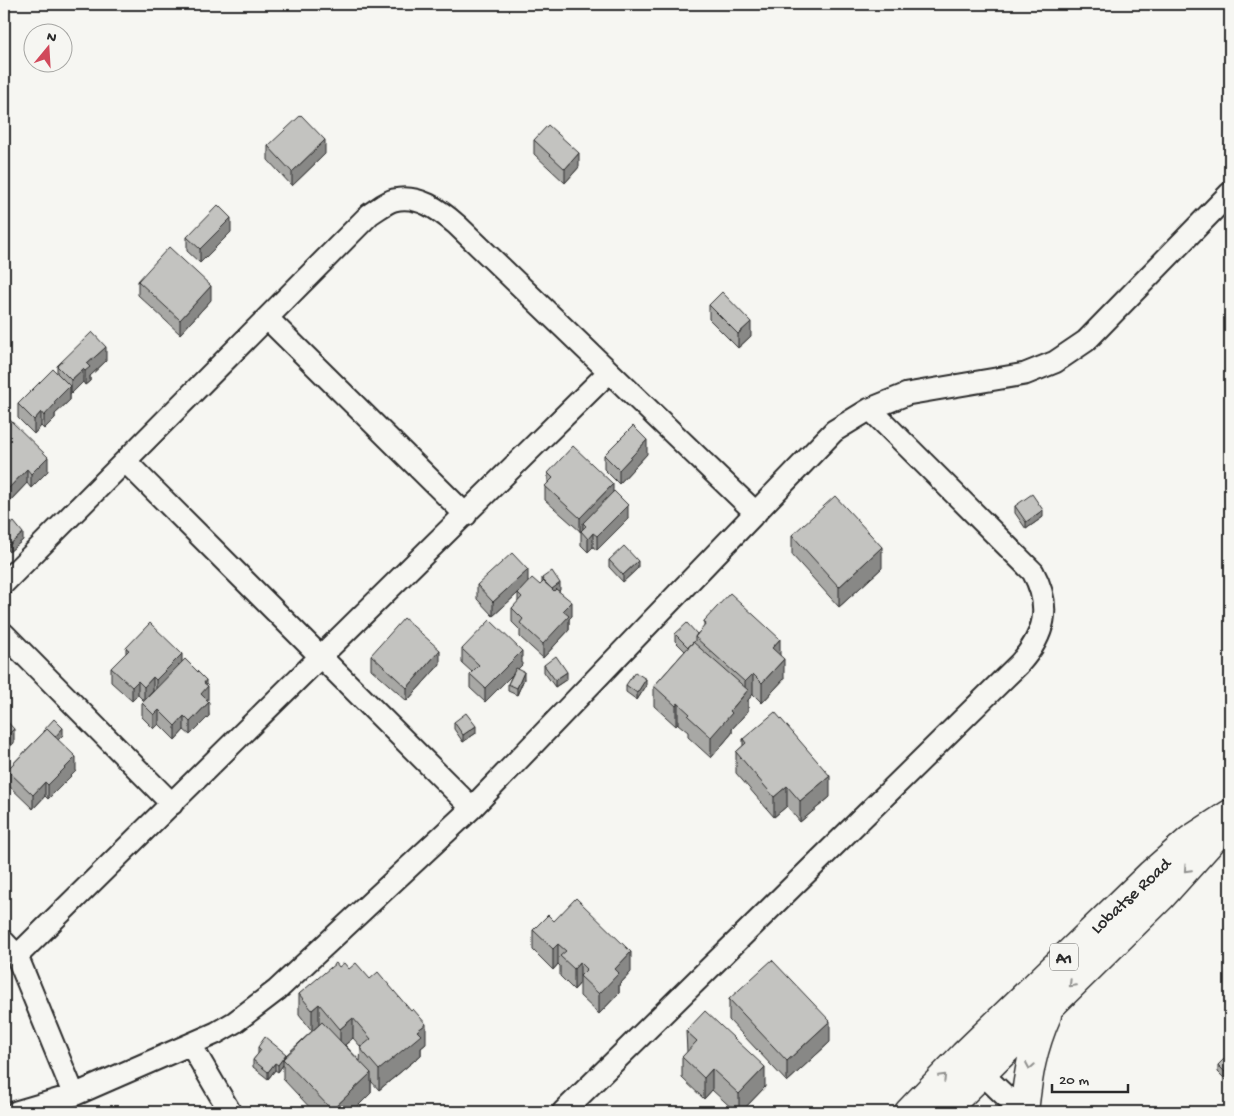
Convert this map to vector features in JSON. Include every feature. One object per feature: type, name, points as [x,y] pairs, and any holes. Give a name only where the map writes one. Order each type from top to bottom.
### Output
[{"type":"highway","name":"Lobatse Road","points":[[943,1112],[973,1065],[1151,874],[1190,840],[1230,814]]},
{"type":"highway","name":"Lobatse Road","points":[[908,1112],[1052,1004],[1162,896],[1230,819]]},
{"type":"highway","points":[[1023,1112],[1031,1061],[1038,1035],[1052,1004]]},
{"type":"street","points":[[16,1112],[74,1095],[191,1045],[235,1022],[277,990],[472,808],[834,431],[870,409],[907,394],[1025,374],[1055,362],[1086,341],[1230,193]]},
{"type":"street","points":[[4,583],[370,214],[392,200],[410,199],[425,202],[450,219],[756,513]]},
{"type":"street","points":[[267,318],[466,515]]},
{"type":"street","points":[[74,1095],[10,949],[172,804],[609,372]]},
{"type":"street","points":[[563,1112],[1019,664],[1037,639],[1041,628],[1044,607],[1042,591],[1033,572],[870,409]]},
{"type":"street","points":[[125,461],[472,808]]},
{"type":"street","points":[[4,634],[172,804]]},
{"type":"street","points":[[191,1045],[230,1112]]},
{"type":"street","points":[[973,1065],[1023,1112]]},
{"type":"building","points":[[301,115],[325,140],[292,172],[268,146]]},
{"type":"building","points":[[548,125],[579,153],[565,169],[534,140]]},
{"type":"building","points":[[218,205],[231,218],[200,249],[187,237]]},
{"type":"building","points":[[169,247],[211,286],[180,320],[138,281]]},
{"type":"building","points":[[722,292],[751,322],[738,334],[709,305]]},
{"type":"building","points":[[92,332],[106,347],[87,364],[90,367],[85,371],[83,369],[71,380],[57,366]]},
{"type":"building","points":[[53,369],[70,386],[54,402],[55,404],[44,416],[41,412],[34,420],[18,404]]},
{"type":"building","points":[[8,418],[48,457],[31,474],[27,469],[6,491],[4,488],[4,423]]},
{"type":"building","points":[[633,426],[647,440],[619,470],[604,455]]},
{"type":"building","points":[[573,446],[613,484],[580,518],[545,486],[553,478],[548,473]]},
{"type":"building","points":[[614,491],[628,505],[597,536],[593,533],[588,539],[581,531],[586,526],[583,523]]},
{"type":"building","points":[[1032,494],[1043,510],[1026,522],[1015,506]]},
{"type":"building","points":[[835,496],[882,547],[839,587],[792,535]]},
{"type":"building","points":[[14,522],[23,533],[9,545],[4,538],[4,530]]},
{"type":"building","points":[[624,546],[638,561],[623,575],[609,560]]},
{"type":"building","points":[[512,553],[528,570],[493,602],[477,585]]},
{"type":"building","points":[[552,571],[560,583],[552,589],[542,578]]},
{"type":"building","points":[[532,578],[540,585],[544,581],[554,591],[556,589],[572,602],[563,611],[569,616],[543,644],[520,623],[523,619],[512,608],[522,597],[518,593]]},
{"type":"building","points":[[730,593],[780,639],[772,648],[784,659],[762,683],[753,674],[745,682],[695,637],[706,624],[704,621]]},
{"type":"building","points":[[404,618],[440,650],[407,688],[371,655]]},
{"type":"building","points":[[490,620],[522,651],[485,688],[470,674],[479,665],[462,649]]},
{"type":"building","points":[[150,623],[182,654],[156,680],[153,677],[144,687],[138,681],[132,687],[111,668],[129,650],[126,648]]},
{"type":"building","points":[[687,623],[697,634],[695,641],[688,647],[675,634]]},
{"type":"building","points":[[693,642],[748,690],[730,711],[732,713],[711,737],[688,716],[690,714],[678,703],[676,706],[654,686]]},
{"type":"building","points":[[556,656],[567,672],[555,680],[544,665]]},
{"type":"building","points":[[185,659],[206,680],[204,683],[208,686],[201,694],[209,702],[190,722],[184,716],[175,726],[159,710],[154,715],[142,703]]},
{"type":"building","points":[[516,668],[524,672],[517,688],[508,684]]},
{"type":"building","points":[[635,672],[646,679],[637,693],[626,685]]},
{"type":"building","points":[[775,712],[830,776],[800,801],[787,786],[774,797],[736,752],[746,743],[743,739]]},
{"type":"building","points":[[466,713],[476,726],[463,735],[454,722]]},
{"type":"building","points":[[4,718],[14,729],[4,738]]},
{"type":"building","points":[[54,719],[63,728],[55,737],[47,729],[44,730]]},
{"type":"building","points":[[47,729],[76,757],[48,785],[45,782],[33,795],[7,770]]},
{"type":"building","points":[[576,898],[631,952],[615,969],[619,973],[599,994],[580,976],[587,969],[580,962],[574,969],[560,956],[566,951],[558,944],[553,949],[533,930],[548,915],[554,921]]},
{"type":"building","points":[[772,960],[830,1021],[787,1061],[729,999]]},
{"type":"building","points":[[336,963],[339,967],[344,963],[349,969],[356,963],[370,979],[378,972],[411,1011],[413,1009],[426,1024],[417,1031],[421,1035],[379,1070],[360,1048],[371,1039],[353,1018],[340,1029],[319,1004],[312,1010],[299,994]]},
{"type":"building","points":[[705,1011],[765,1067],[739,1094],[712,1069],[704,1078],[682,1057],[697,1041],[686,1031]]},
{"type":"building","points":[[322,1022],[371,1073],[332,1110],[283,1059]]},
{"type":"building","points":[[265,1037],[286,1054],[278,1065],[275,1063],[268,1072],[253,1060],[261,1050],[258,1047]]},
{"type":"building","points":[[1230,1053],[1230,1070],[1227,1074],[1218,1065]]}]
